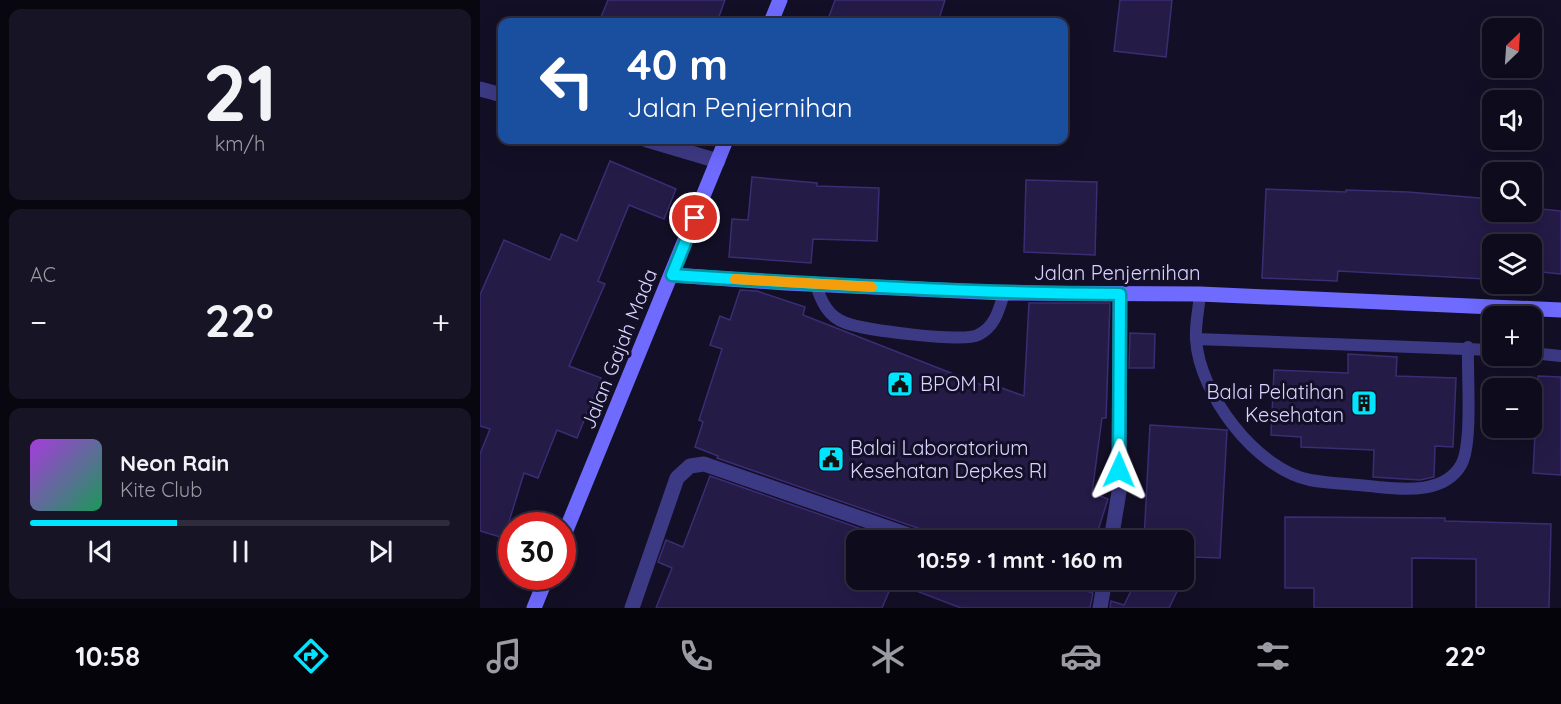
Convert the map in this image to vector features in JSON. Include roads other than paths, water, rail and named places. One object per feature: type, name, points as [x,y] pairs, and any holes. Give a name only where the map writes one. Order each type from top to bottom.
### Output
[{"type":"street","points":[[773,18],[780,0]]},
{"type":"street","points":[[480,89],[498,95]]},
{"type":"street","points":[[660,144],[717,161]]},
{"type":"street","name":"Jalan Gajah Mada","points":[[574,512],[724,144]]},
{"type":"street","name":"Jalan Penjernihan","points":[[672,275],[816,285],[1004,293],[1200,294],[1561,310]]},
{"type":"street","points":[[1113,530],[1119,492],[1120,294]]},
{"type":"street","points":[[632,608],[677,478],[690,466],[704,464],[894,530]]},
{"type":"street","points":[[534,608],[541,590]]},
{"type":"street","points":[[1100,608],[1103,590]]},
{"type":"lane","points":[[816,285],[822,304],[845,323],[939,338],[976,337],[986,331],[996,318],[1004,293]]},
{"type":"lane","points":[[1200,294],[1196,339],[1203,373],[1218,405],[1244,436],[1275,464],[1309,480],[1404,489],[1428,487],[1449,479],[1465,457],[1468,347]]},
{"type":"lane","points":[[1196,339],[1482,349]]},
{"type":"lane","points":[[1542,354],[1561,356]]},
{"type":"place","name":"BPOM RI","points":[[900,384]]},
{"type":"place","name":"Balai Pelatihan Kesehatan","points":[[1364,403]]},
{"type":"place","name":"Balai Laboratorium Kesehatan Depkes RI","points":[[831,459]]}]
